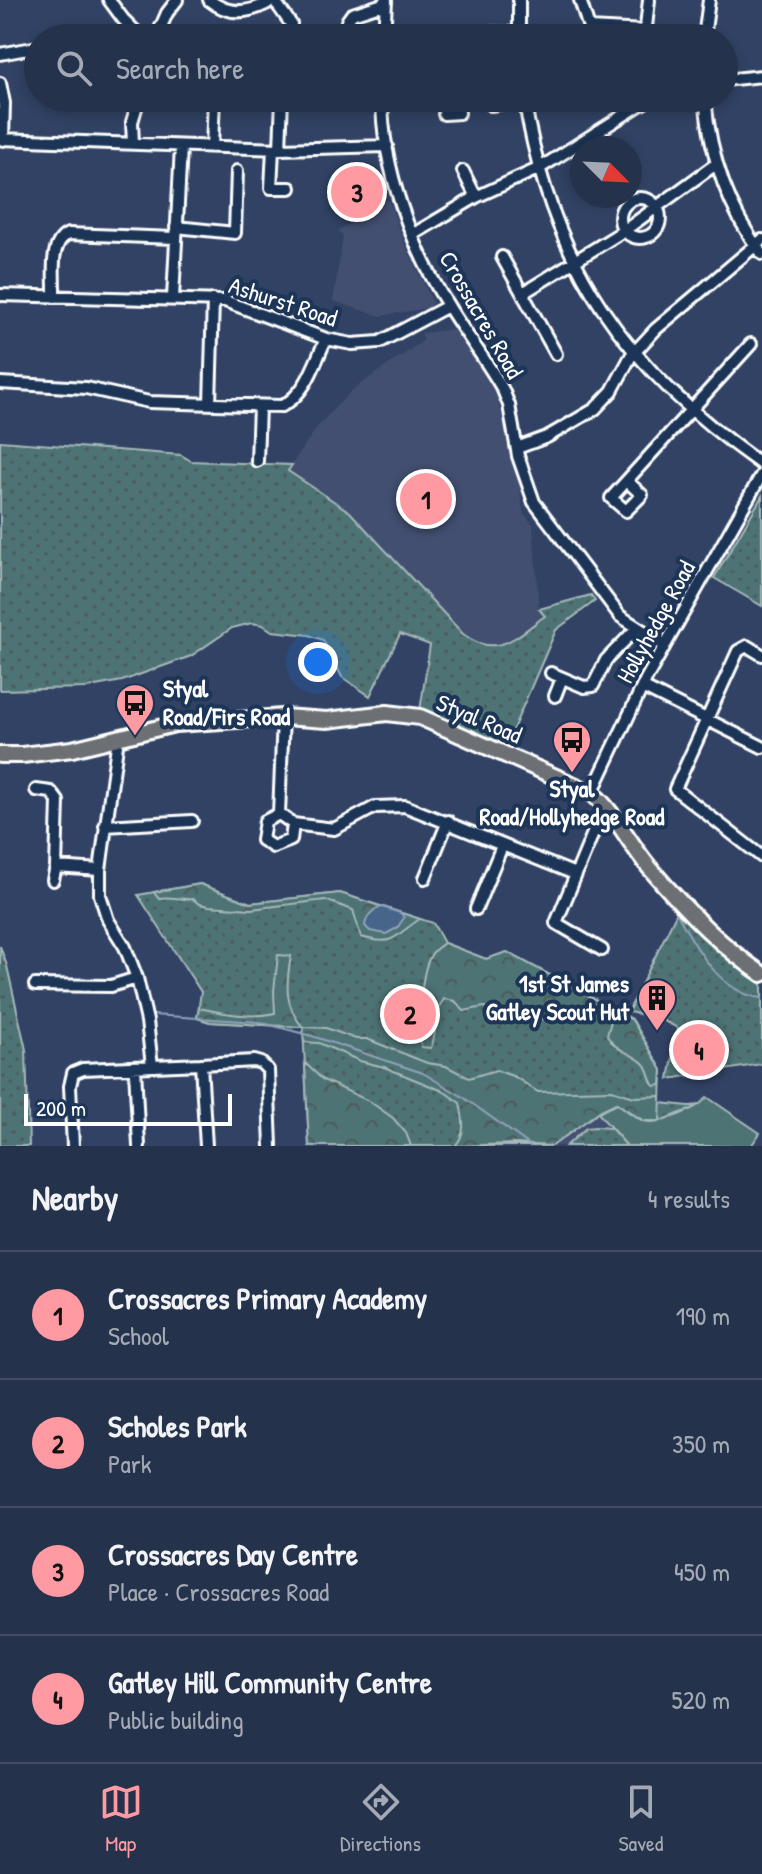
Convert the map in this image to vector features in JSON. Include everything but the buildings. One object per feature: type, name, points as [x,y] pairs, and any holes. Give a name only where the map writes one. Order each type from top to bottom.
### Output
[{"type":"main road","name":"Styal Road","points":[[0,755],[72,749],[175,724],[283,717],[327,720],[387,713],[420,717],[592,793],[605,804],[648,866],[704,926],[762,974]]},
{"type":"street","points":[[109,0],[128,24]]},
{"type":"street","points":[[162,24],[177,0]]},
{"type":"street","points":[[209,0],[225,10],[240,12],[261,8],[274,0],[291,24]]},
{"type":"street","points":[[519,0],[519,24]]},
{"type":"street","points":[[580,0],[586,24]]},
{"type":"street","points":[[646,24],[649,0]]},
{"type":"street","points":[[706,24],[709,0]]},
{"type":"street","points":[[347,24],[352,14],[386,1],[385,24]]},
{"type":"street","points":[[0,54],[24,50]]},
{"type":"street","points":[[738,79],[762,76]]},
{"type":"street","points":[[0,83],[4,103],[2,140],[277,149],[387,146]]},
{"type":"street","points":[[133,143],[135,112]]},
{"type":"street","points":[[212,147],[213,112]]},
{"type":"street","points":[[281,112],[271,188],[290,188]]},
{"type":"street","name":"Crossacres Road","points":[[383,112],[387,146],[412,235],[448,306],[503,390],[526,484],[543,516],[611,606],[636,629],[665,645]]},
{"type":"street","points":[[444,114],[459,112]]},
{"type":"street","points":[[530,112],[540,168],[557,222],[573,263],[601,308],[634,353],[689,410],[762,465]]},
{"type":"street","points":[[412,235],[476,197],[540,168],[629,112]]},
{"type":"street","points":[[517,448],[547,437],[595,409],[612,391],[634,353],[692,297],[760,246],[734,210],[716,164],[707,112]]},
{"type":"street","points":[[173,298],[181,147]]},
{"type":"street","points":[[523,293],[625,230],[716,164]]},
{"type":"street","points":[[54,297],[56,245],[60,237],[68,234],[235,233],[237,171]]},
{"type":"street","points":[[463,171],[476,197]]},
{"type":"street","points":[[639,197],[657,207],[660,223],[652,236],[638,239],[625,230],[619,216],[625,204],[639,197]]},
{"type":"street","points":[[502,257],[556,354]]},
{"type":"street","name":"Ashurst Road","points":[[0,295],[213,300],[243,306],[326,339],[352,344],[380,342],[448,306]]},
{"type":"street","points":[[210,404],[213,300]]},
{"type":"street","points":[[0,383],[86,388],[149,402],[282,406],[302,391],[326,339]]},
{"type":"street","points":[[627,481],[751,344]]},
{"type":"street","points":[[257,461],[259,406]]},
{"type":"street","name":"Hollyhedge Road","points":[[592,793],[642,687],[762,474]]},
{"type":"street","points":[[555,696],[556,676],[584,687],[593,686],[606,660],[636,629]]},
{"type":"street","points":[[762,655],[747,646],[738,651],[675,789],[762,857]]},
{"type":"street","points":[[642,687],[762,747]]},
{"type":"street","points":[[279,814],[283,717]]},
{"type":"street","points":[[118,738],[105,826],[100,895],[108,920],[125,947],[137,978],[147,1021],[152,1066]]},
{"type":"street","points":[[36,790],[55,794],[56,867],[53,880]]},
{"type":"street","points":[[602,950],[556,923],[605,804]]},
{"type":"street","points":[[279,814],[293,824],[334,829],[375,807],[405,806],[575,874]]},
{"type":"street","points":[[279,814],[265,821],[262,840],[273,847],[291,840],[293,824]]},
{"type":"street","points":[[105,826],[192,821]]},
{"type":"street","points":[[425,878],[448,821]]},
{"type":"street","points":[[476,909],[502,846]]},
{"type":"street","points":[[56,867],[100,870]]},
{"type":"street","points":[[35,985],[111,986],[137,978]]},
{"type":"street","points":[[73,1146],[70,1086],[73,1073],[83,1069],[254,1061],[265,1065],[268,1076],[271,1146]]},
{"type":"street","points":[[201,1064],[206,1146]]},
{"type":"street","points":[[135,1068],[139,1146]]},
{"type":"shaded area","points":[[388,199],[433,303],[428,308],[381,316],[333,301],[343,236],[338,231]]},
{"type":"shaded area","points":[[455,329],[495,391],[517,467],[523,513],[533,524],[539,609],[545,616],[510,641],[493,646],[478,643],[463,634],[350,512],[288,470],[317,427],[351,391],[424,340],[421,333]]},
{"type":"shaded area","points":[[382,907],[401,913],[404,918],[397,928],[386,934],[370,931],[365,926],[370,914]]},
{"type":"shaded area","points":[[598,1113],[627,1146],[552,1146]]},
{"type":"green space","points":[[0,441],[181,455],[191,461],[292,465],[288,471],[350,512],[463,634],[486,645],[506,642],[525,631],[545,616],[539,609],[591,595],[595,601],[556,630],[504,750],[420,711],[430,645],[400,634],[370,696],[342,677],[323,640],[309,635],[272,631],[252,623],[232,628],[191,656],[122,681],[85,688],[0,690]]},
{"type":"green space","points":[[762,496],[762,606],[714,578]]},
{"type":"green space","points":[[200,884],[250,903],[340,893],[433,923],[444,943],[486,959],[507,952],[632,1019],[662,1070],[661,1103],[702,1105],[660,1121],[644,1121],[616,1103],[601,1110],[552,1146],[309,1146],[303,1027],[210,1022],[197,1018],[201,992],[138,895]]},
{"type":"green space","points":[[200,884],[250,903],[340,893],[420,919],[394,938],[381,941],[361,937],[353,910],[325,900],[251,909],[209,906],[193,899],[159,898],[154,892]]},
{"type":"green space","points":[[678,910],[746,971],[762,981],[762,1064],[669,1079],[678,1028],[656,1017],[628,1012]]},
{"type":"green space","points":[[444,943],[486,959],[507,952],[600,1002],[555,1022],[484,1007],[464,1011],[455,1001],[444,999],[438,1010],[431,1048],[421,1047],[420,1011],[425,970],[434,951]]},
{"type":"green space","points":[[0,946],[26,1050],[29,1146],[0,1146]]},
{"type":"green space","points":[[278,955],[291,956],[288,994],[292,1011],[303,1027],[210,1022],[197,1018],[199,1008],[247,1015],[275,1013]]},
{"type":"green space","points":[[614,1009],[632,1020],[662,1070],[661,1085],[654,1086],[643,1063],[615,1045],[607,1036]]},
{"type":"green space","points":[[303,1027],[326,1028],[356,1039],[367,1039],[427,1063],[446,1066],[469,1078],[496,1070],[515,1077],[538,1092],[612,1090],[634,1097],[661,1096],[660,1121],[644,1121],[616,1103],[601,1110],[552,1146],[455,1146],[463,1131],[460,1103],[443,1091],[384,1067],[360,1061],[319,1043],[304,1042]]},
{"type":"green space","points":[[305,1063],[323,1080],[369,1101],[393,1118],[406,1133],[411,1146],[309,1146]]},
{"type":"green space","points":[[707,1097],[760,1133],[751,1146],[627,1146],[598,1113],[617,1103],[641,1120],[659,1121],[687,1111]]},
{"type":"green space","points":[[586,1128],[611,1128],[627,1146],[566,1146]]},
{"type":"waterway","points":[[675,910],[700,952],[721,977],[733,987],[762,998]]},
{"type":"waterway","points":[[152,1015],[259,1022],[423,1073],[463,1097],[531,1146]]},
{"type":"place","name":"Crossacres Day Centre","points":[[357,192]]},
{"type":"place","name":"Crossacres Primary Academy","points":[[426,499]]},
{"type":"place","name":"Styal Road/Firs Road","points":[[135,737]]},
{"type":"place","name":"Styal Road/Hollyhedge Road","points":[[572,774]]},
{"type":"place","name":"Scholes Park","points":[[410,1014]]},
{"type":"place","name":"1st St James Gatley Scout Hut","points":[[657,1032]]},
{"type":"place","name":"Gatley Hill Community Centre","points":[[699,1050]]}]
